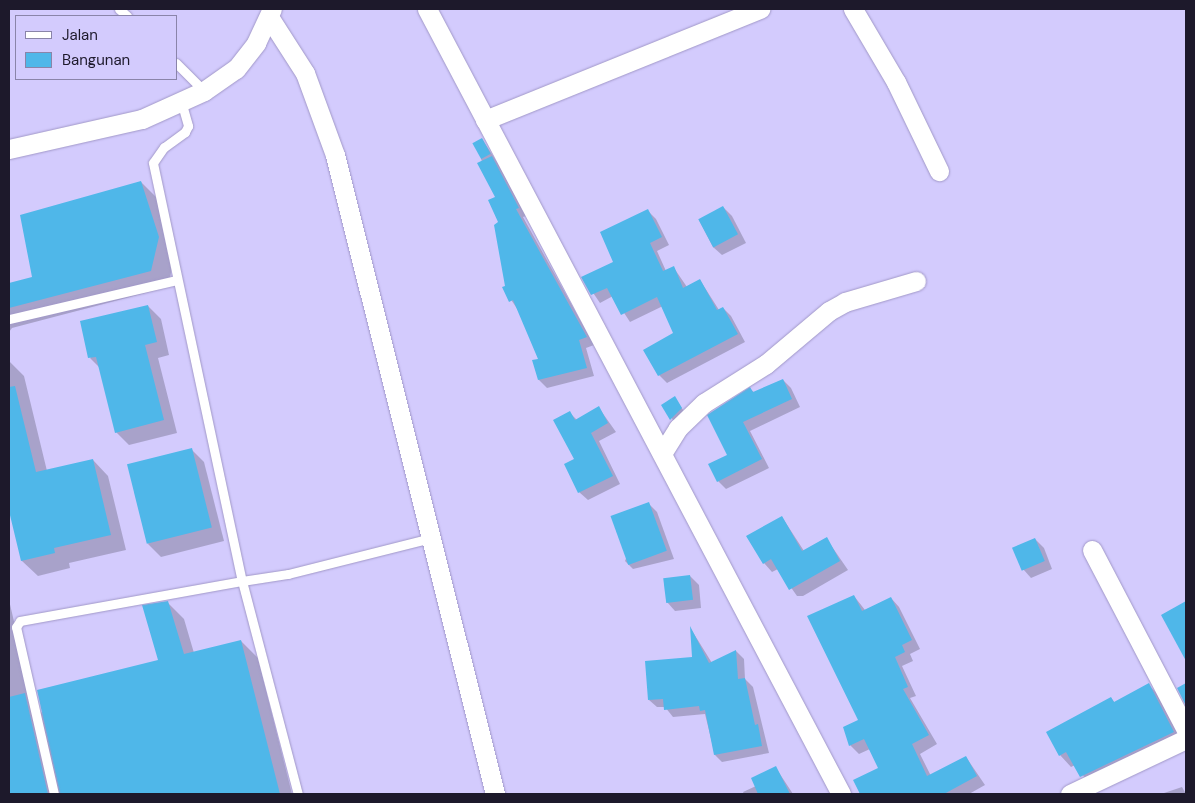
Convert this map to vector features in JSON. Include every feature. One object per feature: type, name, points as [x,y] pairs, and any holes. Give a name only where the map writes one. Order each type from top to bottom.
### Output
[{"type":"street","points":[[427,9],[663,452],[841,794]]},
{"type":"street","points":[[485,120],[760,9]]},
{"type":"street","points":[[853,9],[896,82],[939,171]]},
{"type":"street","points":[[9,149],[142,119],[204,91],[236,69],[256,44],[271,13]]},
{"type":"street","points":[[271,13],[305,73],[335,154],[495,794]]},
{"type":"street","points":[[663,452],[678,428],[704,403],[781,353],[829,311],[845,302],[916,281]]},
{"type":"street","points":[[1092,550],[1186,730]]},
{"type":"street","points":[[1070,794],[1186,740]]},
{"type":"lane","points":[[178,65],[204,91]]},
{"type":"lane","points":[[181,101],[188,126],[185,132],[164,147],[153,163],[242,581],[298,794]]},
{"type":"lane","points":[[9,320],[177,280]]},
{"type":"lane","points":[[54,794],[16,627],[20,621],[297,572],[432,538]]},
{"type":"building","points":[[482,138],[491,154],[481,159],[472,143]]},
{"type":"building","points":[[492,156],[519,208],[516,209],[587,337],[579,340],[587,368],[538,380],[532,360],[538,359],[513,300],[509,302],[502,287],[505,286],[494,225],[498,222],[488,200],[495,197],[477,163]]},
{"type":"building","points":[[141,181],[159,237],[151,271],[9,308],[9,283],[32,277],[20,215]]},
{"type":"building","points":[[723,206],[738,234],[713,247],[698,219]]},
{"type":"building","points":[[648,209],[662,237],[650,243],[663,271],[674,266],[683,288],[700,279],[717,310],[723,307],[738,334],[658,376],[643,350],[673,333],[657,297],[621,315],[607,288],[591,295],[581,277],[613,262],[600,232]]},
{"type":"building","points":[[148,305],[157,342],[145,345],[164,420],[115,433],[96,357],[88,358],[80,321]]},
{"type":"building","points":[[783,379],[792,399],[743,422],[762,459],[717,482],[708,464],[727,455],[707,415],[750,387],[753,392]]},
{"type":"building","points":[[15,386],[36,472],[93,459],[111,535],[54,548],[55,553],[21,561],[9,511],[9,387]]},
{"type":"building","points":[[675,396],[682,408],[670,420],[661,405]]},
{"type":"building","points":[[599,406],[608,423],[591,433],[613,476],[578,493],[564,464],[574,459],[553,420],[570,411],[575,420]]},
{"type":"building","points":[[192,448],[212,528],[147,544],[127,464]]},
{"type":"building","points":[[649,502],[667,551],[628,565],[610,516]]},
{"type":"building","points":[[782,516],[802,551],[827,537],[840,561],[789,590],[771,559],[763,564],[746,536]]},
{"type":"building","points":[[1035,538],[1045,561],[1022,571],[1012,548]]},
{"type":"building","points":[[690,575],[693,600],[666,603],[663,578]]},
{"type":"building","points":[[854,595],[862,611],[891,597],[912,640],[902,645],[905,652],[895,657],[908,687],[903,689],[929,735],[912,744],[927,776],[966,756],[977,776],[944,794],[860,794],[853,780],[878,768],[864,739],[849,746],[843,727],[858,720],[807,616]]},
{"type":"building","points":[[168,601],[184,654],[241,640],[280,794],[60,794],[37,690],[158,660],[142,605]]},
{"type":"building","points":[[1186,601],[1186,661],[1161,615]]},
{"type":"building","points":[[690,626],[709,663],[736,650],[738,679],[745,678],[755,725],[758,724],[762,746],[714,755],[705,710],[700,711],[699,706],[664,710],[663,699],[648,700],[645,661],[692,657]]},
{"type":"building","points":[[1149,683],[1174,732],[1080,777],[1066,752],[1059,756],[1046,732],[1111,697],[1114,702]]},
{"type":"building","points":[[1186,683],[1186,706],[1177,688]]},
{"type":"building","points":[[25,693],[48,794],[9,794],[9,697]]},
{"type":"building","points":[[776,766],[790,794],[758,794],[751,778]]}]
